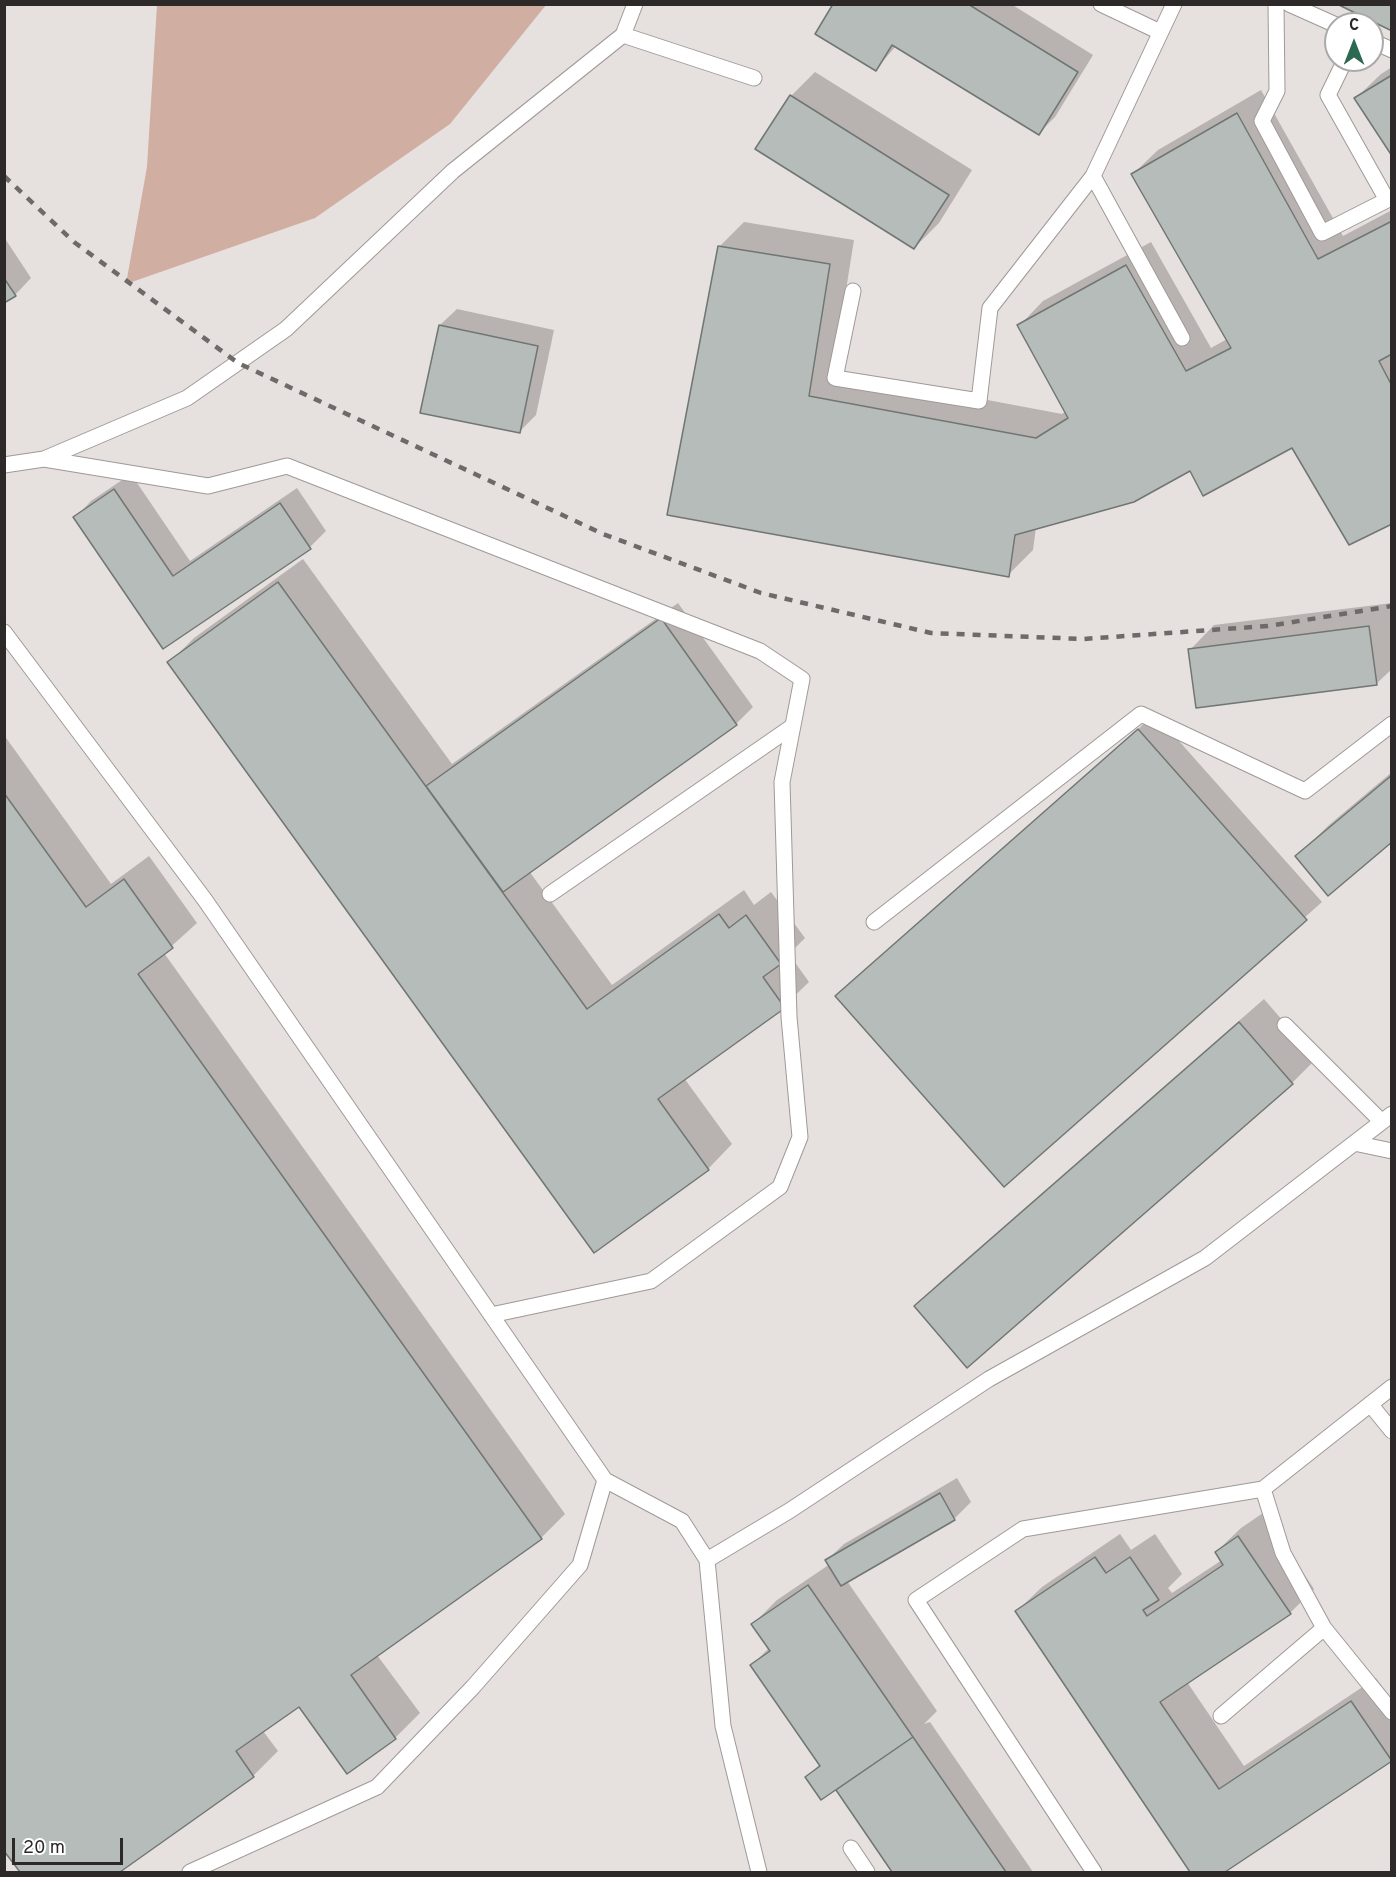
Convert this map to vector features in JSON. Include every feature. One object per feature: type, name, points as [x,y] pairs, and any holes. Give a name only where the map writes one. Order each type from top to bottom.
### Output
[{"type":"lane","points":[[4,465],[44,459],[187,398],[286,329],[453,171],[623,35],[635,4]]},
{"type":"lane","points":[[1101,4],[1160,32]]},
{"type":"lane","points":[[853,291],[835,378],[979,400],[990,308],[1093,176],[1174,4]]},
{"type":"lane","points":[[1276,4],[1277,91],[1262,121],[1322,233],[1387,200],[1328,95],[1339,72]]},
{"type":"lane","points":[[1289,4],[1324,20]]},
{"type":"lane","points":[[623,35],[754,78]]},
{"type":"lane","points":[[1093,176],[1182,338]]},
{"type":"lane","points":[[44,459],[208,486],[286,466],[760,651],[802,678],[782,782],[789,1017],[800,1137],[780,1187],[651,1281],[491,1315]]},
{"type":"lane","points":[[4,632],[205,900],[605,1480],[682,1521],[707,1560],[723,1726],[759,1872]]},
{"type":"lane","points":[[874,922],[1141,714],[1305,791],[1392,724]]},
{"type":"lane","points":[[550,894],[793,726]]},
{"type":"lane","points":[[707,1560],[789,1511],[989,1379],[1205,1257],[1387,1118],[1284,1025]]},
{"type":"lane","points":[[1354,1143],[1392,1151]]},
{"type":"lane","points":[[1094,1872],[916,1600],[1023,1529],[1263,1490],[1392,1387]]},
{"type":"lane","points":[[1370,1404],[1392,1431]]},
{"type":"lane","points":[[190,1872],[376,1787],[473,1687],[580,1565],[605,1480]]},
{"type":"lane","points":[[1263,1490],[1284,1553],[1324,1628],[1392,1712]]},
{"type":"lane","points":[[1221,1716],[1324,1628]]},
{"type":"lane","points":[[850,1848],[867,1872]]},
{"type":"shaded area","points":[[157,4],[546,5],[450,124],[315,218],[126,284],[147,167]]},
{"type":"building","points":[[833,4],[968,4],[1078,72],[1039,135],[892,45],[876,71],[815,34]]},
{"type":"building","points":[[1337,4],[1392,4],[1392,31],[1384,27],[1384,12],[1353,12]]},
{"type":"building","points":[[1392,75],[1392,156],[1354,98]]},
{"type":"building","points":[[790,95],[949,195],[914,249],[755,149]]},
{"type":"building","points":[[1237,113],[1318,259],[1392,221],[1392,354],[1379,361],[1392,386],[1392,524],[1349,545],[1292,448],[1203,496],[1190,471],[1134,502],[1015,535],[1009,577],[667,515],[718,246],[830,264],[809,396],[1036,438],[1068,418],[1017,325],[1126,265],[1186,371],[1231,348],[1131,174]]},
{"type":"building","points":[[4,278],[16,296],[4,303]]},
{"type":"building","points":[[439,325],[538,346],[520,433],[420,413]]},
{"type":"building","points":[[114,489],[173,576],[280,503],[311,549],[163,649],[73,517]]},
{"type":"building","points":[[278,582],[587,1009],[719,914],[729,928],[746,915],[781,964],[763,977],[785,1008],[658,1099],[709,1170],[594,1253],[167,662]]},
{"type":"building","points":[[661,618],[737,725],[503,892],[426,786]]},
{"type":"building","points":[[1369,626],[1377,685],[1196,708],[1188,649]]},
{"type":"building","points":[[1138,729],[1307,920],[1004,1187],[835,996]]},
{"type":"building","points":[[1392,775],[1392,842],[1328,896],[1295,856]]},
{"type":"building","points":[[4,793],[86,907],[124,879],[173,948],[138,974],[542,1539],[351,1675],[396,1739],[347,1774],[299,1707],[236,1751],[254,1777],[120,1872],[20,1872],[4,1851]]},
{"type":"building","points":[[1239,1022],[1293,1084],[967,1368],[914,1306]]},
{"type":"building","points":[[940,1493],[955,1520],[841,1586],[825,1560]]},
{"type":"building","points":[[1238,1536],[1291,1614],[1160,1702],[1219,1789],[1351,1701],[1392,1761],[1225,1872],[1190,1872],[1015,1611],[1095,1557],[1106,1573],[1130,1557],[1159,1600],[1143,1610],[1147,1616],[1223,1565],[1215,1552]]},
{"type":"building","points":[[808,1585],[913,1737],[821,1800],[805,1777],[820,1766],[750,1665],[770,1651],[751,1624]]},
{"type":"building","points":[[913,1737],[1006,1872],[892,1872],[836,1790]]},
{"type":"railway","points":[[4,176],[74,242],[238,363],[603,534],[761,593],[931,633],[1083,639],[1268,626],[1392,606]]}]
